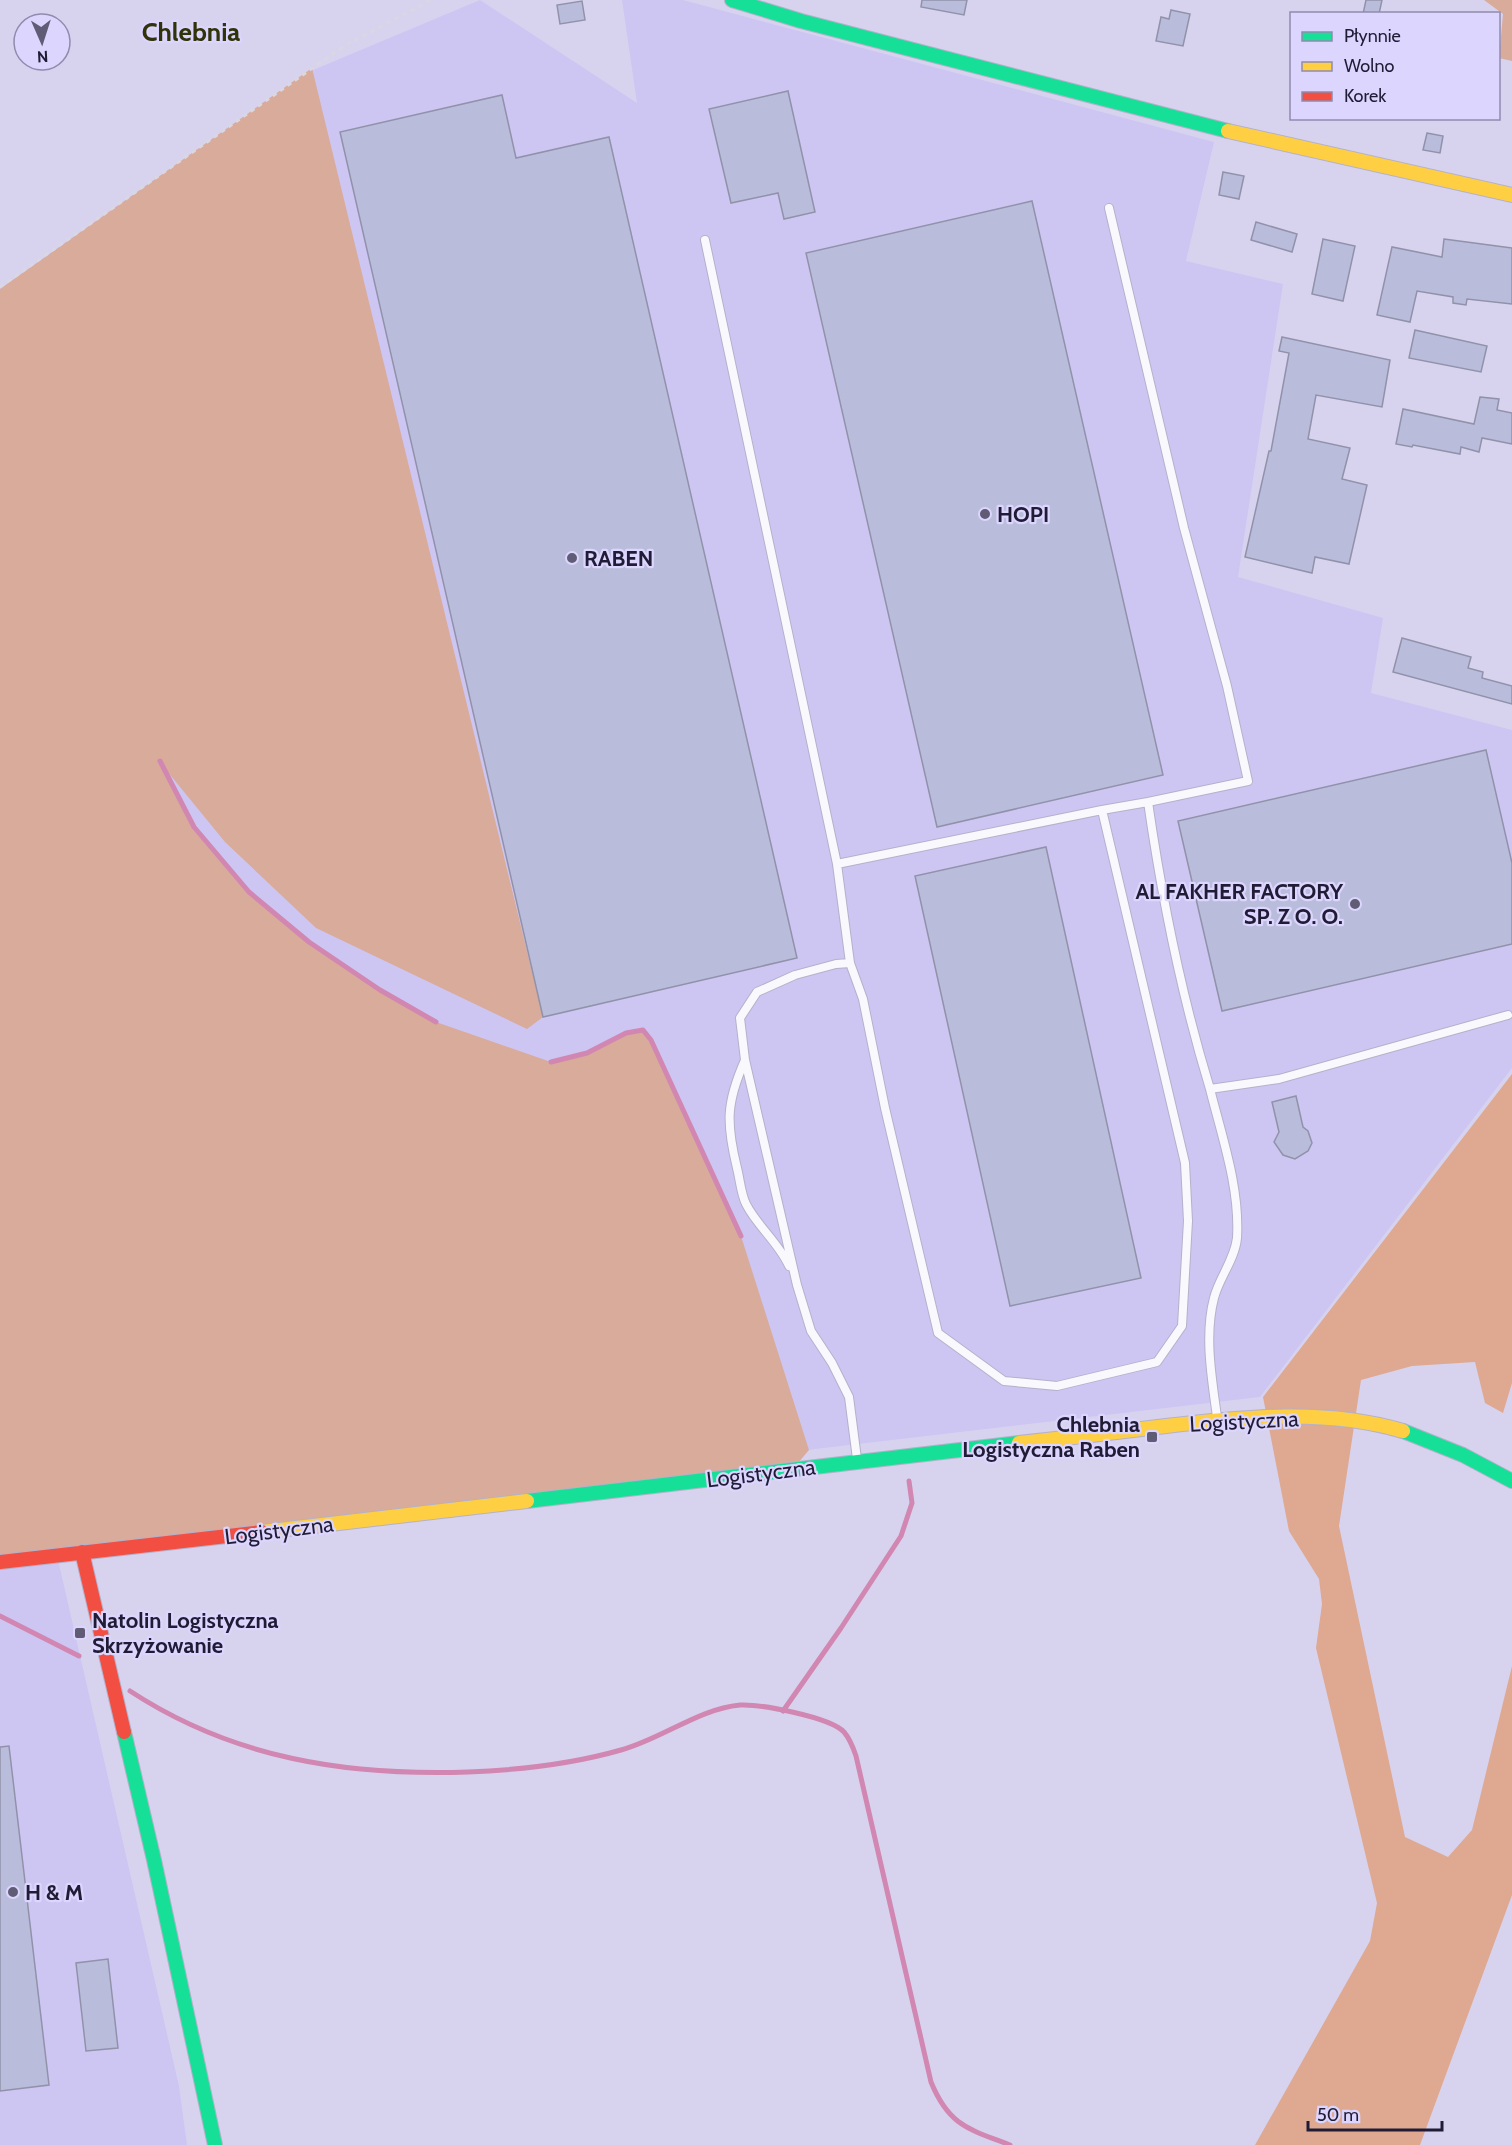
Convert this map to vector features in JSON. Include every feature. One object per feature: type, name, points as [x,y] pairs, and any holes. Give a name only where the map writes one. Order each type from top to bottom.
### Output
[{"type":"street","points":[[732,0],[811,24],[1228,131],[1512,195]]},
{"type":"street","name":"Logistyczna","points":[[0,1562],[1238,1418],[1310,1417],[1375,1424],[1420,1436],[1466,1455],[1512,1481]]},
{"type":"street","points":[[82,1552],[154,1860],[215,2145]]},
{"type":"lane","points":[[837,864],[1248,781],[1227,686],[1184,528],[1109,208]]},
{"type":"lane","points":[[705,240],[837,864],[850,963],[862,999],[887,1118],[938,1333],[1004,1382],[1057,1386],[1157,1362],[1182,1326],[1188,1221],[1185,1163],[1102,810]]},
{"type":"lane","points":[[1148,802],[1160,885],[1179,977],[1210,1089],[1229,1167],[1237,1214],[1237,1241],[1214,1297],[1210,1328],[1211,1370],[1218,1420]]},
{"type":"lane","points":[[850,963],[836,964],[795,975],[757,993],[740,1018],[746,1060],[797,1285],[811,1331],[832,1363],[849,1397],[857,1462]]},
{"type":"lane","points":[[1210,1089],[1279,1079],[1508,1015]]},
{"type":"lane","points":[[746,1060],[735,1082],[728,1110],[730,1138],[746,1204],[787,1261],[797,1285]]},
{"type":"path","points":[[0,286],[344,46],[431,0]]},
{"type":"shaded area","points":[[480,0],[637,103],[622,0],[683,0],[1214,142],[1186,261],[1283,284],[1238,577],[1383,618],[1371,693],[1512,730],[1512,1068],[1260,1397],[53,1538],[179,2086],[187,2145],[0,2145],[0,289],[306,73]]},
{"type":"shaded area","points":[[1484,0],[1512,0],[1512,61],[1500,58],[1503,14]]},
{"type":"shaded area","points":[[312,68],[543,1017],[527,1029],[316,928],[225,842],[162,765],[194,827],[249,892],[309,942],[380,990],[436,1022],[551,1062],[587,1053],[626,1033],[643,1030],[651,1040],[741,1236],[809,1450],[792,1470],[0,1562],[0,289]]},
{"type":"shaded area","points":[[1512,1074],[1512,1383],[1503,1413],[1485,1403],[1475,1362],[1412,1366],[1361,1380],[1339,1526],[1405,1837],[1448,1857],[1472,1830],[1512,1666],[1512,1895],[1420,2145],[1255,2145],[1370,1941],[1377,1903],[1316,1648],[1322,1604],[1319,1579],[1289,1531],[1263,1397]]},
{"type":"building","points":[[922,0],[967,0],[964,15],[921,7]]},
{"type":"building","points":[[1366,0],[1382,0],[1379,12],[1363,12]]},
{"type":"building","points":[[582,1],[585,20],[560,24],[557,5]]},
{"type":"building","points":[[1171,10],[1190,14],[1183,46],[1156,41],[1161,17],[1169,19]]},
{"type":"building","points":[[788,91],[815,212],[784,219],[778,193],[731,203],[709,109]]},
{"type":"building","name":"RABEN","points":[[502,95],[516,158],[609,137],[797,958],[543,1017],[340,132]]},
{"type":"building","points":[[1427,133],[1443,136],[1440,153],[1423,150]]},
{"type":"building","points":[[1223,172],[1244,176],[1239,199],[1219,195]]},
{"type":"building","name":"HOPI","points":[[1032,201],[1163,775],[937,827],[806,253]]},
{"type":"building","points":[[1256,222],[1297,234],[1292,252],[1251,240]]},
{"type":"building","points":[[1323,239],[1355,246],[1343,301],[1312,294]]},
{"type":"building","points":[[1444,239],[1512,248],[1512,304],[1467,299],[1466,305],[1453,303],[1453,297],[1417,291],[1410,322],[1377,315],[1392,247],[1442,257]]},
{"type":"building","points":[[1415,330],[1487,346],[1481,372],[1409,358]]},
{"type":"building","points":[[1282,337],[1390,360],[1382,407],[1316,395],[1308,439],[1350,448],[1342,479],[1367,485],[1349,564],[1315,557],[1312,573],[1245,557],[1269,451],[1271,451],[1289,353],[1279,351]]},
{"type":"building","points":[[1480,397],[1499,399],[1497,410],[1512,413],[1512,444],[1482,438],[1479,452],[1461,447],[1460,454],[1396,444],[1403,409],[1474,424]]},
{"type":"building","points":[[1402,638],[1471,657],[1468,668],[1483,672],[1482,678],[1512,686],[1512,704],[1393,672]]},
{"type":"building","name":"AL FAKHER FACTORY SP. Z O. O.","points":[[1486,750],[1512,863],[1512,944],[1222,1011],[1178,821]]},
{"type":"building","points":[[1046,847],[1141,1278],[1010,1306],[915,876]]},
{"type":"building","points":[[1296,1096],[1303,1127],[1308,1131],[1312,1143],[1308,1151],[1295,1159],[1283,1155],[1274,1142],[1279,1132],[1272,1102]]},
{"type":"building","name":"H & M","points":[[9,1746],[49,2085],[0,2091],[0,1747]]},
{"type":"building","points":[[108,1959],[118,2048],[86,2051],[76,1963]]},
{"type":"waterway","points":[[160,761],[194,827],[249,892],[309,942],[380,990],[436,1022]]},
{"type":"waterway","points":[[551,1062],[587,1053],[626,1033],[643,1030],[651,1040],[741,1236]]},
{"type":"waterway","points":[[783,1711],[901,1536],[912,1503],[909,1481]]},
{"type":"waterway","points":[[0,1616],[79,1656]]},
{"type":"waterway","points":[[130,1691],[169,1714],[210,1733],[251,1748],[335,1766],[379,1771],[468,1772],[565,1763],[621,1750],[709,1712],[740,1705],[794,1712],[836,1726],[848,1737],[856,1756],[931,2082],[938,2097],[953,2117],[972,2130],[1010,2145]]},
{"type":"traffic: fast","points":[[732,0],[801,21],[1228,131]]},
{"type":"traffic: fast","points":[[1403,1431],[1463,1455],[1512,1481]]},
{"type":"traffic: fast","points":[[527,1501],[1019,1443]]},
{"type":"traffic: fast","points":[[124,1732],[215,2145]]},
{"type":"traffic: slow","points":[[1228,131],[1512,195]]},
{"type":"traffic: slow","points":[[1019,1443],[1195,1423],[1285,1416],[1344,1419],[1403,1431]]},
{"type":"traffic: slow","points":[[262,1532],[527,1501]]},
{"type":"traffic: jam","points":[[0,1562],[262,1532]]},
{"type":"traffic: jam","points":[[82,1552],[124,1732]]},
{"type":"place","name":"HOPI","points":[[985,514]]},
{"type":"place","name":"RABEN","points":[[572,558]]},
{"type":"place","name":"AL FAKHER FACTORY SP. Z O. O.","points":[[1355,904]]},
{"type":"place","name":"Chlebnia Logistyczna Raben","points":[[1152,1437]]},
{"type":"place","name":"Natolin Logistyczna Skrzyżowanie","points":[[80,1633]]},
{"type":"place","name":"H & M","points":[[13,1892]]},
{"type":"district","name":"Chlebnia","points":[[191,32]]}]
